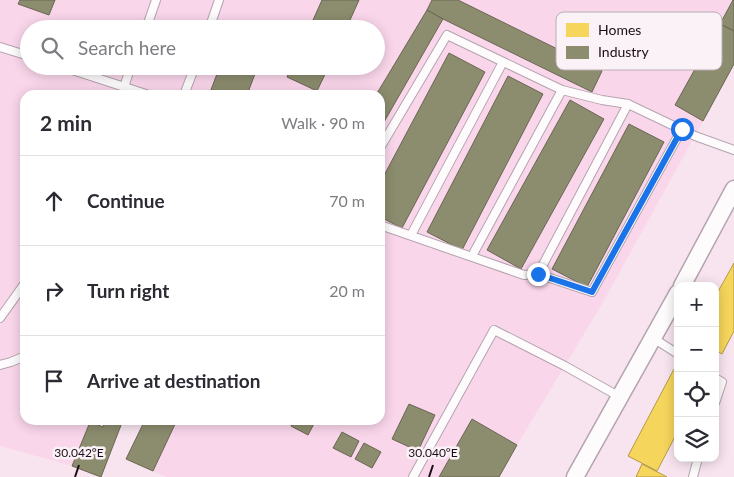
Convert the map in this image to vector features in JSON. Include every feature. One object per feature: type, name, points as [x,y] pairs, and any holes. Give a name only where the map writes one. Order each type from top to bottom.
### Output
[{"type":"street","points":[[684,282],[734,189]]},
{"type":"street","points":[[575,477],[674,300]]},
{"type":"lane","points":[[149,20],[156,0]]},
{"type":"lane","points":[[212,20],[220,0]]},
{"type":"lane","points":[[385,140],[447,36],[562,90],[628,104],[695,136],[734,150]]},
{"type":"lane","points":[[0,47],[20,53]]},
{"type":"lane","points":[[411,236],[503,62]]},
{"type":"lane","points":[[87,75],[133,90]]},
{"type":"lane","points":[[124,87],[129,75]]},
{"type":"lane","points":[[186,90],[192,75]]},
{"type":"lane","points":[[472,256],[562,90]]},
{"type":"lane","points":[[538,274],[628,104]]},
{"type":"lane","points":[[385,227],[524,275],[538,274],[592,292],[682,129]]},
{"type":"lane","points":[[0,318],[20,290]]},
{"type":"lane","points":[[413,477],[494,330],[565,366],[620,397]]},
{"type":"lane","points":[[653,338],[674,351]]},
{"type":"lane","points":[[0,365],[20,358]]},
{"type":"lane","points":[[719,380],[722,382],[719,391]]},
{"type":"lane","points":[[693,477],[697,462]]},
{"type":"shaded area","points":[[0,0],[734,0],[722,47],[722,12],[556,12],[556,70],[716,70],[703,121],[602,304],[499,477],[166,477],[126,459],[143,425],[385,425],[385,90],[20,90],[20,425],[121,425],[101,477],[69,465],[0,446]]},
{"type":"building: Homes","points":[[734,263],[734,331],[722,354],[719,352],[719,290]]},
{"type":"building: Homes","points":[[674,369],[674,439],[657,471],[628,456]]},
{"type":"building: Homes","points":[[642,464],[667,477],[636,477]]},
{"type":"building: Industry","points":[[20,0],[55,0],[49,15],[18,4]]},
{"type":"building: Industry","points":[[322,0],[359,0],[350,20],[313,20]]},
{"type":"building: Industry","points":[[432,0],[458,0],[556,48],[556,70],[602,71],[592,92],[427,10]]},
{"type":"building: Industry","points":[[734,0],[734,31],[722,25],[722,20]]},
{"type":"building: Industry","points":[[427,10],[443,19],[385,120],[385,90],[379,90]]},
{"type":"building: Industry","points":[[722,25],[734,31],[734,64],[703,121],[675,105],[694,70],[722,70]]},
{"type":"building: Industry","points":[[449,53],[485,72],[402,228],[385,220],[385,174]]},
{"type":"building: Industry","points":[[217,75],[255,75],[249,90],[211,90]]},
{"type":"building: Industry","points":[[288,75],[325,75],[317,90],[287,77]]},
{"type":"building: Industry","points":[[508,76],[543,94],[462,250],[427,232]]},
{"type":"building: Industry","points":[[570,100],[604,119],[521,269],[487,250]]},
{"type":"building: Industry","points":[[629,124],[664,142],[587,287],[552,269]]},
{"type":"building: Industry","points":[[409,404],[435,415],[418,451],[392,439]]},
{"type":"building: Industry","points":[[472,419],[517,445],[499,477],[439,477]]},
{"type":"building: Industry","points":[[89,425],[103,427],[104,425],[121,425],[101,477],[72,466]]},
{"type":"building: Industry","points":[[143,425],[175,425],[153,471],[126,459]]},
{"type":"building: Industry","points":[[292,425],[313,425],[308,435]]},
{"type":"building: Industry","points":[[342,432],[359,441],[351,457],[333,448]]},
{"type":"building: Industry","points":[[364,443],[381,452],[372,468],[355,459]]},
{"type":"route","points":[[538,274],[592,292],[682,129]]}]
